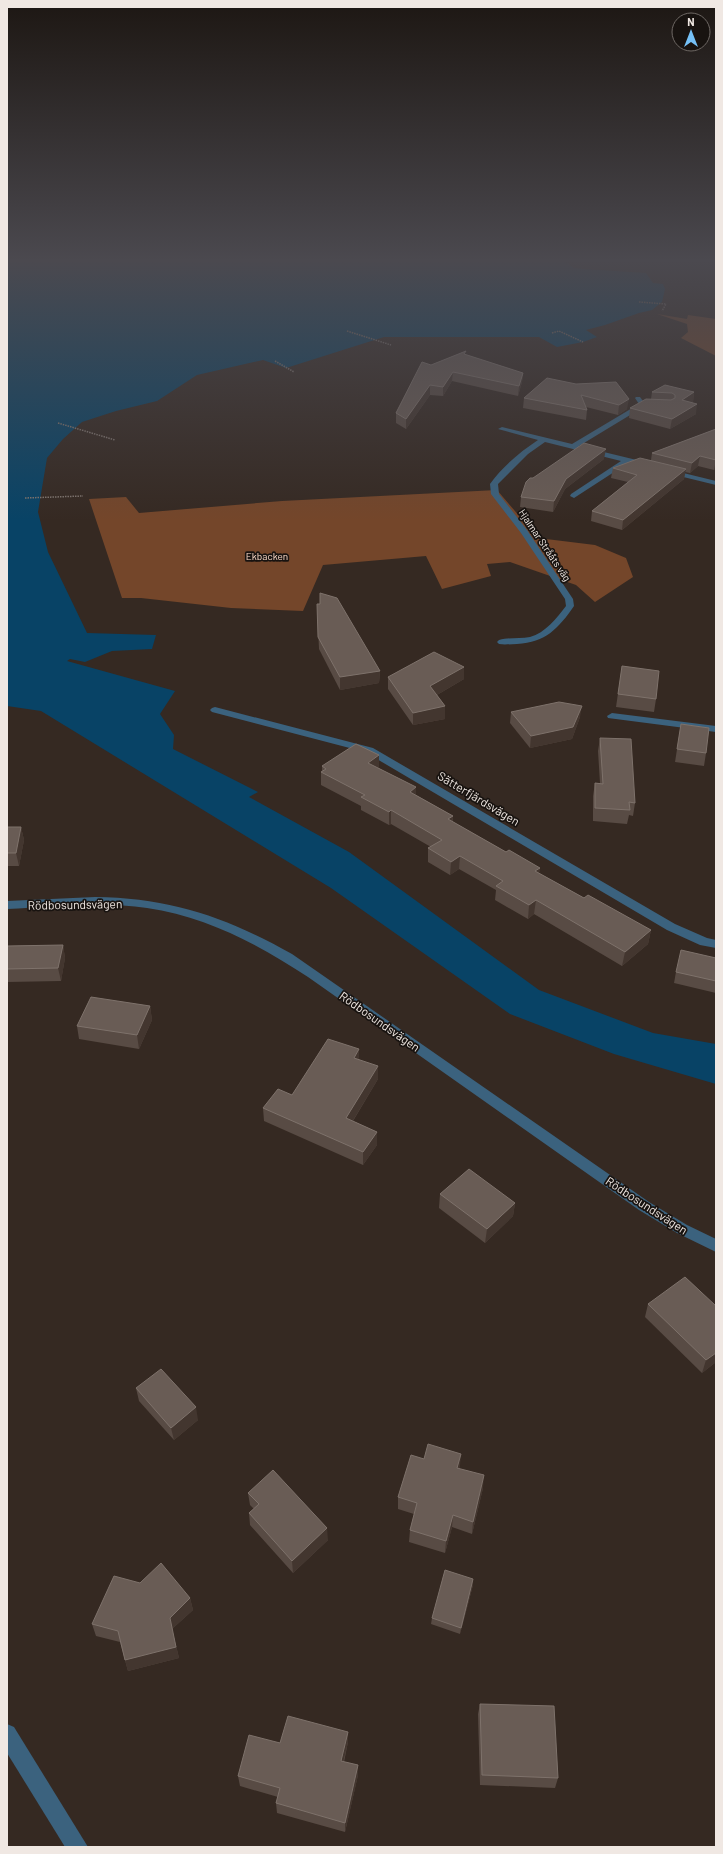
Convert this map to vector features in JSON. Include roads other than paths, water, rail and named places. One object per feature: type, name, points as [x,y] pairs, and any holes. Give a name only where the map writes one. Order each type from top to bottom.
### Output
[{"type":"street","points":[[574,447],[646,406],[638,398]]},
{"type":"street","points":[[502,429],[650,466]]},
{"type":"street","name":"Hjalmar Strååts väg","points":[[502,642],[533,639],[541,636],[564,615],[570,606],[569,599],[524,532],[495,494],[494,484],[500,476],[525,452],[543,440]]},
{"type":"street","points":[[574,496],[627,460]]},
{"type":"street","points":[[666,470],[716,483]]},
{"type":"street","name":"Sätterfjärdsvägen","points":[[214,710],[369,750],[672,927],[704,942],[716,944]]},
{"type":"street","points":[[612,716],[716,729]]},
{"type":"street","name":"Rödbosundsvägen","points":[[7,905],[84,902],[147,904],[197,914],[238,929],[317,975],[362,1009],[644,1206],[682,1229],[716,1246]]},
{"type":"street","points":[[7,1734],[77,1847]]},
{"type":"water","points":[[7,348],[351,348],[286,368],[263,360],[197,375],[157,401],[116,411],[82,422],[63,439],[47,458],[38,512],[48,552],[87,633],[156,635],[152,649],[112,651],[85,662],[70,659],[67,661],[175,691],[160,714],[174,735],[173,749],[258,792],[249,797],[349,852],[539,990],[653,1033],[716,1044],[716,1084],[614,1054],[510,1014],[331,888],[41,711],[7,706]]},
{"type":"park label","name":"Ekbacken","points":[[267,556]]}]
